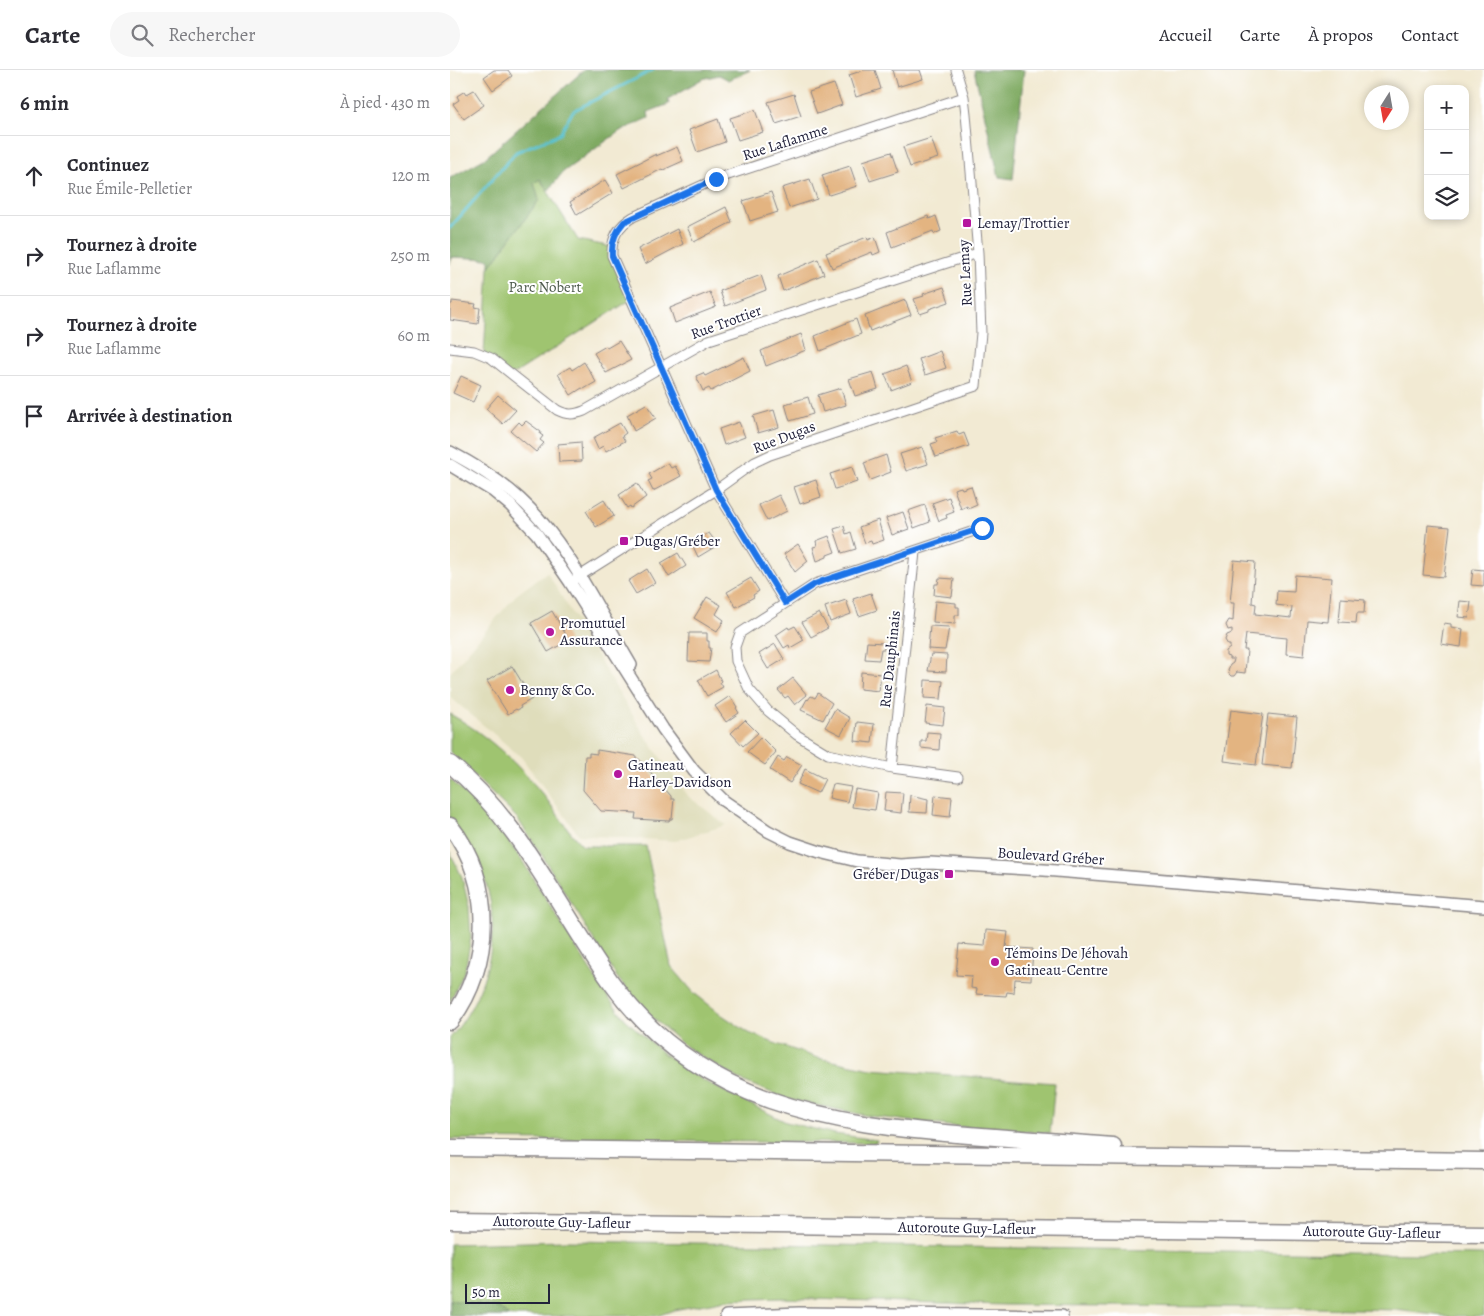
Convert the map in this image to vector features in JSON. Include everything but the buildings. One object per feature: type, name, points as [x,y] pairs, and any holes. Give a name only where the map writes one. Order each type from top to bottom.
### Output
[{"type":"highway","points":[[450,764],[482,793],[509,825],[600,966],[634,1011],[680,1053],[733,1086],[791,1108],[831,1118],[869,1124],[942,1133],[1268,1158]]},
{"type":"highway","points":[[450,826],[462,844],[474,870],[480,892],[482,922],[481,946],[476,969],[464,999],[450,1021]]},
{"type":"highway","points":[[450,1148],[1484,1161]]},
{"type":"highway","name":"Autoroute Guy-Lafleur","points":[[450,1221],[1484,1234]]},
{"type":"street","name":"Rue Lemay","points":[[956,70],[964,97],[978,253],[981,344],[976,386]]},
{"type":"street","name":"Rue Laflamme","points":[[785,603],[716,490],[612,256],[613,239],[624,222],[716,179],[964,97]]},
{"type":"street","name":"Rue Trottier","points":[[450,348],[474,351],[490,358],[557,410],[570,415],[584,412],[709,340],[978,253]]},
{"type":"street","name":"Rue Dugas","points":[[575,579],[716,490],[755,462],[770,455],[976,386]]},
{"type":"street","name":"Boulevard Gréber","points":[[450,452],[491,476],[519,498],[542,522],[663,729],[694,771],[724,801],[768,831],[790,842],[857,861],[900,865],[930,862],[1044,870],[1484,906]]},
{"type":"street","name":"Boulevard Gréber","points":[[450,466],[487,487],[510,505],[526,520],[575,579]]},
{"type":"street","points":[[958,776],[892,768],[828,754],[797,736],[768,711],[749,688],[736,661],[735,647],[740,633],[815,584],[982,528]]},
{"type":"street","name":"Rue Dauphinais","points":[[892,768],[914,552]]},
{"type":"street","points":[[726,1316],[807,1313],[1062,1316]]},
{"type":"shaded area","points":[[547,572],[645,736],[689,797],[726,825],[675,841],[579,835],[521,757],[450,697],[450,673],[516,595]]},
{"type":"green space","points":[[584,70],[750,70],[729,80],[719,75],[702,79],[668,99],[669,104],[648,112],[649,118],[620,131],[563,172],[548,191],[540,179],[534,183],[539,200],[489,268],[489,259],[452,257],[450,264],[450,178],[484,159]]},
{"type":"green space","points":[[974,70],[1024,70],[1013,179],[999,177]]},
{"type":"green space","name":"Parc Nobert","points":[[540,179],[578,240],[612,247],[632,299],[511,376],[484,355],[489,268],[538,200],[533,183]]},
{"type":"green space","points":[[450,714],[477,731],[502,751],[545,797],[583,846],[646,846],[671,966],[694,993],[722,1015],[749,1033],[774,1043],[818,1058],[871,1069],[1055,1083],[1050,1133],[950,1126],[869,1116],[787,1099],[740,1080],[686,1047],[644,1010],[616,976],[517,818],[450,752]]},
{"type":"green space","points":[[450,779],[486,814],[503,834],[523,862],[590,970],[625,1019],[664,1054],[704,1081],[786,1122],[835,1134],[877,1140],[876,1143],[450,1139],[450,1038],[464,1020],[475,1001],[483,980],[492,936],[492,914],[488,891],[481,870],[455,829],[450,817]]},
{"type":"green space","points":[[450,852],[462,877],[469,907],[471,938],[465,970],[450,1002]]},
{"type":"green space","points":[[565,1241],[1484,1255],[1484,1316],[1443,1316],[1395,1310],[1004,1305],[781,1298],[726,1300],[674,1310],[657,1316],[450,1316],[450,1244]]},
{"type":"green space","points":[[450,1300],[498,1307],[509,1316],[450,1316]]},
{"type":"waterway","points":[[450,228],[516,152],[560,134],[573,111],[653,70]]},
{"type":"place","name":"Lemay/Trottier","points":[[967,223]]},
{"type":"place","name":"Dugas/Gréber","points":[[624,541]]},
{"type":"place","name":"Promutuel Assurance","points":[[550,632]]},
{"type":"place","name":"Benny & Co.","points":[[510,690]]},
{"type":"place","name":"Gatineau Harley-Davidson","points":[[618,774]]},
{"type":"place","name":"Gréber/Dugas","points":[[949,874]]},
{"type":"place","name":"Témoins De Jéhovah Gatineau-Centre","points":[[995,962]]},
{"type":"route","points":[[716,179],[624,222],[613,239],[612,256],[716,490],[785,603],[815,584],[825,580],[982,528]]}]
